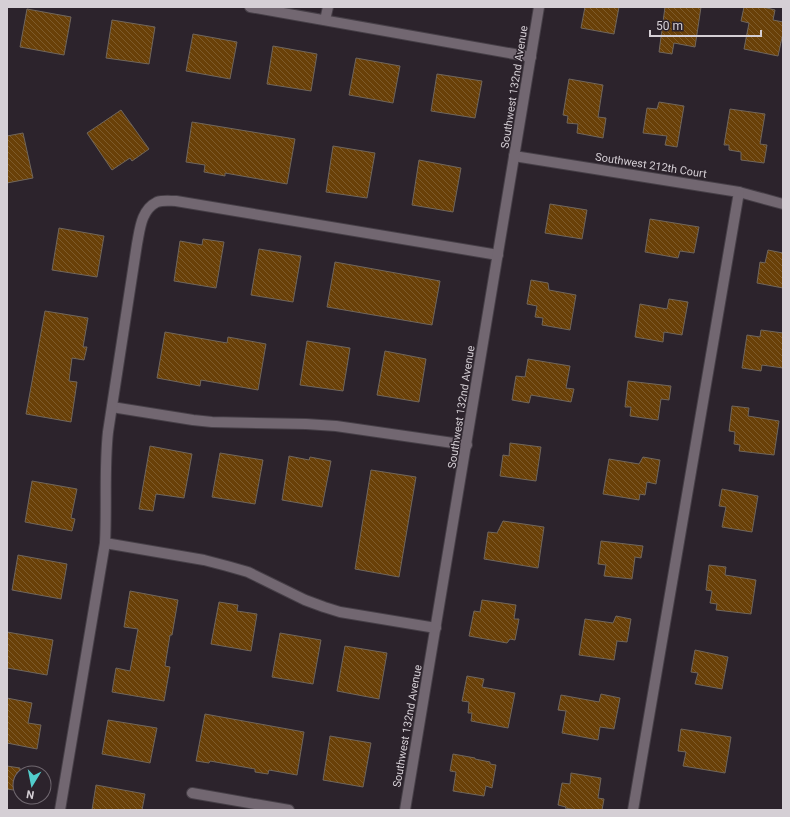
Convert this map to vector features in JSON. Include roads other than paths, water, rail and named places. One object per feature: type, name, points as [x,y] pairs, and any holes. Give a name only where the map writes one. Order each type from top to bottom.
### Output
[{"type":"street","points":[[250,7],[531,57]]},
{"type":"street","points":[[325,20],[328,7]]},
{"type":"street","name":"Southwest 132nd Avenue","points":[[405,810],[539,7]]},
{"type":"street","name":"Southwest 212th Court","points":[[514,156],[739,192],[783,204]]},
{"type":"street","points":[[633,810],[739,192]]},
{"type":"street","points":[[60,810],[105,544],[106,447],[140,229],[144,216],[150,208],[157,202],[176,201],[498,255]]},
{"type":"street","points":[[112,407],[212,422],[336,426],[467,445]]},
{"type":"street","points":[[105,544],[204,560],[248,572],[305,600],[340,612],[436,628]]},
{"type":"street","points":[[192,793],[289,810]]}]
